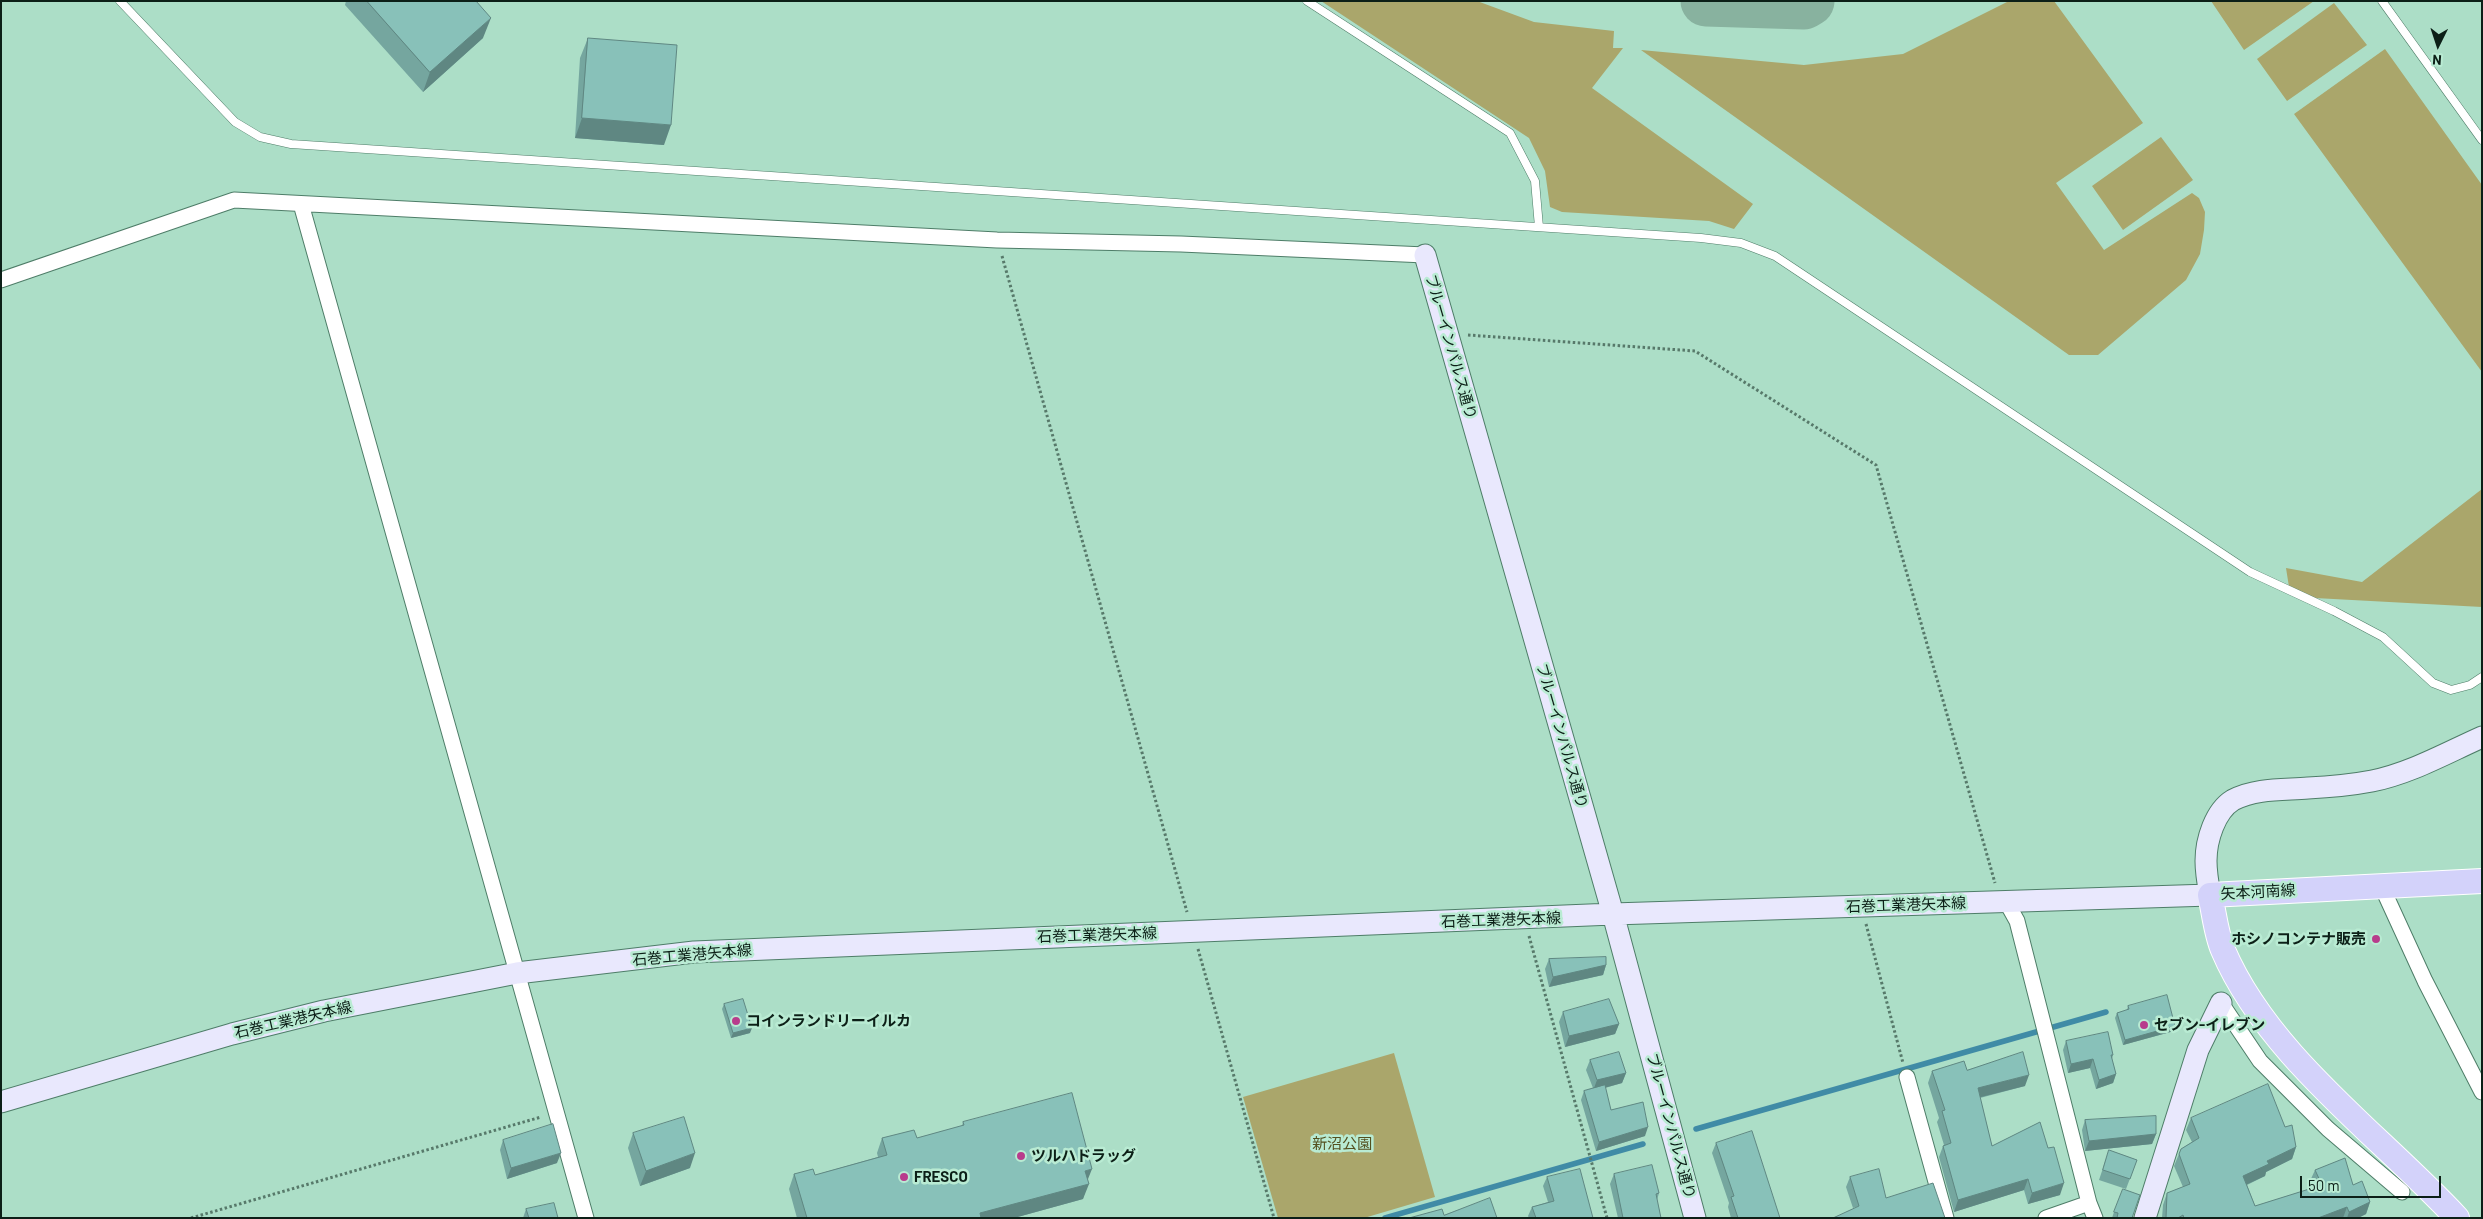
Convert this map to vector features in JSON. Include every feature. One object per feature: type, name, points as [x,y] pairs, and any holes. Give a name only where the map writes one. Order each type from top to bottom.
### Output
[{"type":"main road","name":"ブルーインパルス通り","points":[[1425,255],[1613,914],[1695,1218]]},
{"type":"main road","points":[[2210,895],[2206,860],[2210,834],[2219,814],[2232,801],[2252,793],[2274,789],[2340,786],[2388,778],[2408,771],[2482,737]]},
{"type":"main road","name":"矢本河南線","points":[[2457,1218],[2427,1185],[2303,1067],[2273,1031],[2248,995],[2222,949],[2210,895],[2482,881]]},
{"type":"main road","name":"石巻工業港矢本線","points":[[1,1102],[232,1034],[324,1011],[517,973],[694,952],[1613,914],[2007,903],[2210,895]]},
{"type":"main road","points":[[2145,1218],[2198,1050],[2221,1003]]},
{"type":"street","points":[[1,280],[234,200],[997,240],[1181,244],[1425,255]]},
{"type":"street","points":[[301,204],[586,1218]]},
{"type":"street","points":[[2381,885],[2482,1092]]},
{"type":"street","points":[[2007,903],[2017,921],[2041,1021],[2089,1203],[2095,1218]]},
{"type":"street","points":[[2221,1003],[2260,1061],[2328,1129],[2402,1192]]},
{"type":"street","points":[[1907,1077],[1946,1218]]},
{"type":"street","points":[[2046,1218],[2089,1203]]},
{"type":"lane","points":[[120,1],[235,122],[260,137],[291,144],[1539,227],[1741,243],[1775,256],[2250,572],[2334,611],[2384,637],[2433,683],[2451,690],[2470,685],[2482,677]]},
{"type":"lane","points":[[1308,1],[1510,133],[1535,181],[1539,227]]},
{"type":"lane","points":[[2382,1],[2482,140]]},
{"type":"path","points":[[997,240],[1274,1218]]},
{"type":"path","points":[[1447,333],[1695,351],[1876,465],[1991,872],[2007,903]]},
{"type":"path","points":[[1861,906],[1902,1061]]},
{"type":"path","points":[[1524,919],[1607,1218]]},
{"type":"path","points":[[192,1218],[556,1112]]},
{"type":"green space","points":[[1321,1],[1477,1],[1534,22],[1614,31],[1613,48],[1623,48],[1592,88],[1753,204],[1734,229],[1709,221],[1562,212],[1550,207],[1545,171],[1529,138]]},
{"type":"green space","points":[[2009,1],[2054,1],[2143,123],[2056,183],[2104,250],[2192,193],[2199,198],[2205,212],[2200,254],[2186,280],[2098,355],[2069,355],[1641,50],[1804,65],[1903,54]]},
{"type":"green space","points":[[2211,1],[2314,1],[2244,50]]},
{"type":"green space","points":[[2334,3],[2367,45],[2287,101],[2257,59]]},
{"type":"green space","points":[[2385,49],[2482,185],[2482,372],[2294,114]]},
{"type":"green space","points":[[2161,137],[2193,180],[2123,230],[2092,186]]},
{"type":"green space","points":[[2482,489],[2482,607],[2315,598],[2289,587],[2286,568],[2362,582]]},
{"type":"green space","name":"新沼公園","points":[[1394,1053],[1435,1197],[1364,1218],[1278,1218],[1243,1097]]},
{"type":"building","points":[[367,1],[476,1],[491,18],[430,72]]},
{"type":"building","points":[[588,38],[677,45],[671,125],[582,118]]},
{"type":"building","points":[[1606,957],[1606,965],[1553,977],[1549,959]]},
{"type":"building","name":"セブン-イレブン","points":[[2167,995],[2175,1026],[2125,1040],[2117,1013],[2129,1009],[2128,1006]]},
{"type":"building","name":"コインランドリーイルカ","points":[[743,999],[752,1028],[733,1033],[724,1004]]},
{"type":"building","points":[[1609,999],[1619,1024],[1569,1036],[1563,1012]]},
{"type":"building","points":[[2108,1032],[2116,1074],[2099,1080],[2093,1059],[2071,1064],[2066,1041]]},
{"type":"building","points":[[1619,1052],[1626,1073],[1597,1080],[1590,1060]]},
{"type":"building","points":[[2023,1052],[2029,1075],[1978,1088],[1992,1146],[2040,1122],[2048,1148],[2054,1147],[2064,1183],[2032,1193],[2028,1179],[1958,1200],[1943,1146],[1951,1143],[1942,1111],[1945,1110],[1932,1071],[1964,1061],[1967,1070]]},
{"type":"building","points":[[2268,1084],[2285,1127],[2292,1125],[2296,1147],[2267,1161],[2269,1164],[2243,1176],[2255,1206],[2322,1185],[2315,1170],[2345,1158],[2353,1185],[2362,1181],[2370,1202],[2349,1212],[2347,1207],[2318,1218],[2184,1218],[2183,1215],[2178,1218],[2166,1218],[2167,1193],[2190,1184],[2179,1154],[2181,1149],[2199,1138],[2191,1118]]},
{"type":"building","points":[[1605,1085],[1611,1110],[1643,1102],[1648,1127],[1599,1142],[1584,1091]]},
{"type":"building","points":[[1072,1093],[1092,1169],[1085,1171],[1089,1184],[980,1213],[981,1218],[807,1218],[794,1174],[813,1169],[815,1175],[887,1155],[882,1138],[914,1130],[917,1138],[964,1125],[963,1122]]},
{"type":"building","points":[[2156,1116],[2156,1134],[2089,1141],[2085,1120]]},
{"type":"building","points":[[684,1117],[695,1153],[646,1171],[633,1133]]},
{"type":"building","points":[[553,1124],[561,1153],[511,1168],[503,1140]]},
{"type":"building","points":[[1752,1131],[1780,1218],[1738,1218],[1731,1197],[1734,1196],[1716,1143]]},
{"type":"building","points":[[2109,1150],[2137,1160],[2130,1179],[2103,1170]]},
{"type":"building","points":[[1652,1165],[1659,1193],[1656,1194],[1661,1218],[1623,1218],[1614,1174]]},
{"type":"building","points":[[1580,1169],[1593,1218],[1536,1218],[1532,1207],[1554,1201],[1547,1177]]},
{"type":"building","points":[[1879,1169],[1886,1198],[1933,1183],[1945,1218],[1833,1218],[1859,1206],[1850,1177]]},
{"type":"building","points":[[2123,1189],[2140,1195],[2132,1218],[2117,1218],[2118,1213],[2114,1212]]},
{"type":"building","points":[[1490,1198],[1497,1218],[1409,1218],[1442,1209],[1444,1215]]},
{"type":"building","points":[[554,1203],[558,1218],[529,1218],[526,1209]]},
{"type":"waterway","points":[[1696,1129],[2106,1012]]},
{"type":"waterway","points":[[1385,1218],[1643,1144]]},
{"type":"taxiway","points":[[1706,1],[1804,4],[1809,1]]},
{"type":"place","name":"ホシノコンテナ販売","points":[[2376,939]]},
{"type":"place","name":"コインランドリーイルカ","points":[[736,1021]]},
{"type":"place","name":"セブン-イレブン","points":[[2144,1025]]},
{"type":"place","name":"ツルハドラッグ","points":[[1021,1156]]},
{"type":"place","name":"FRESCO","points":[[904,1177]]}]
